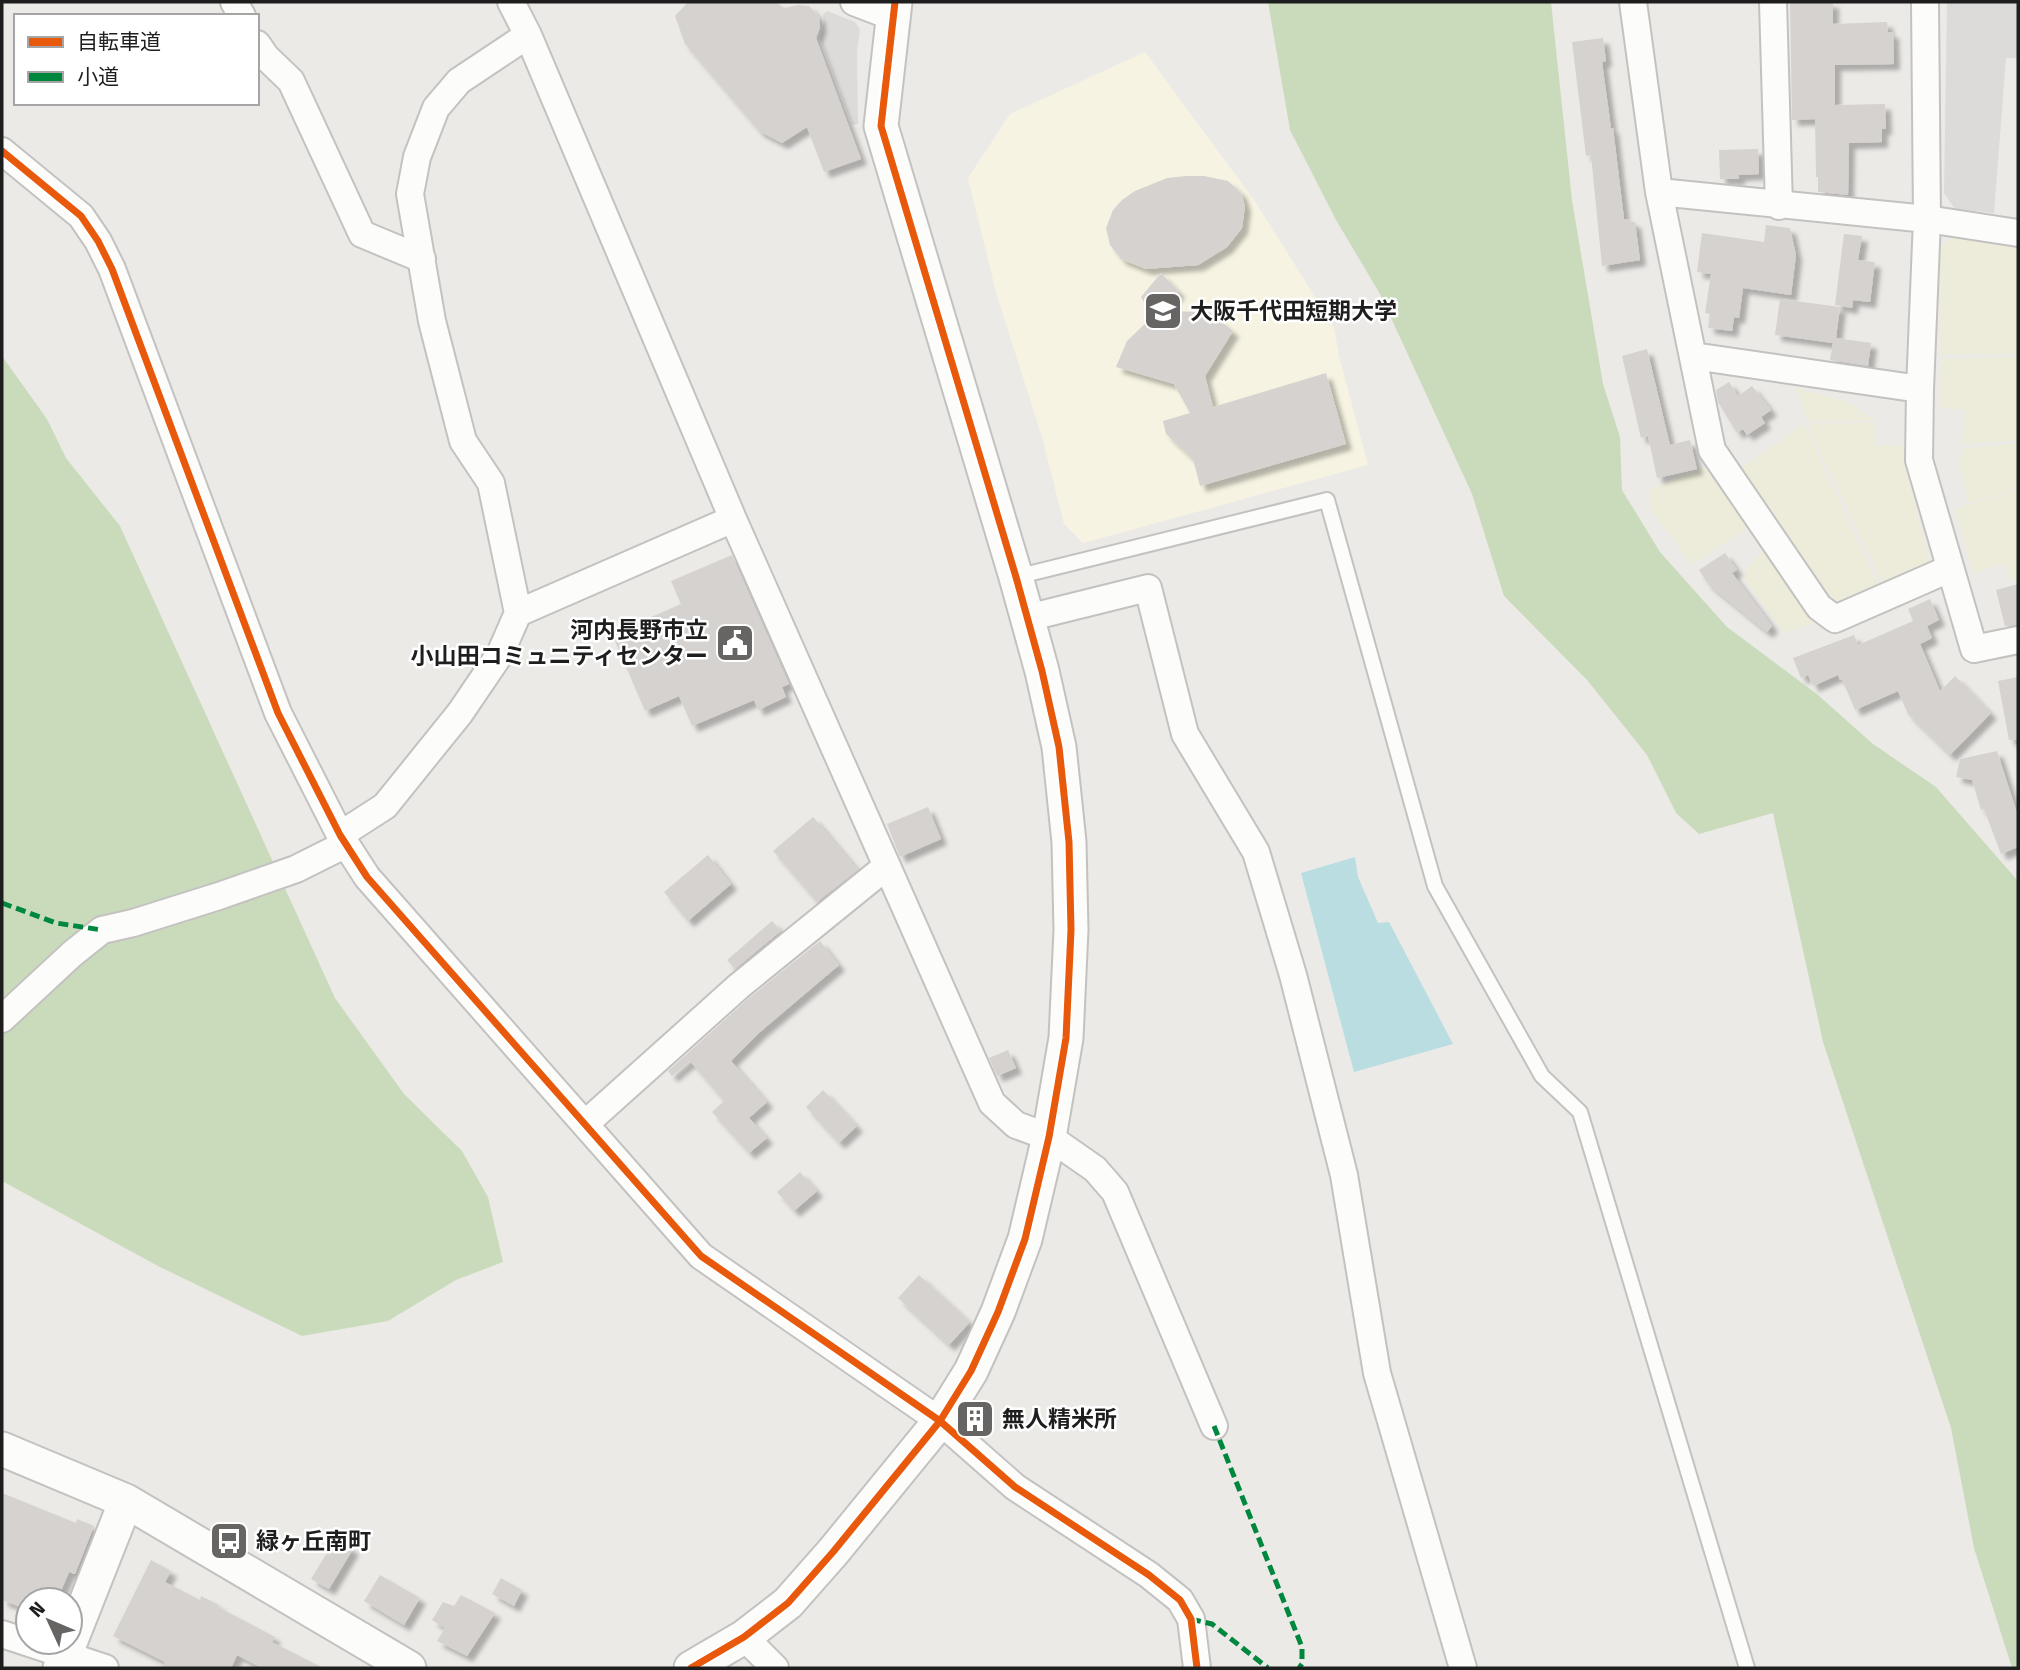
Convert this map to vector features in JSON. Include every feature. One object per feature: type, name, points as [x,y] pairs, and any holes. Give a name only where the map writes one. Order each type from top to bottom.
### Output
[{"type":"street","points":[[511,2],[528,35],[733,519],[992,1103],[1016,1125],[1049,1137],[1095,1169],[1115,1192],[1214,1426]]},
{"type":"street","points":[[691,1668],[744,1637],[788,1603],[940,1421],[971,1371],[998,1312],[1025,1239],[1049,1137],[1066,1038],[1071,930],[1069,842],[1059,747],[1042,671],[1016,577],[881,125],[894,9],[854,2]]},
{"type":"street","points":[[1633,2],[1658,192],[1712,450],[1819,607],[1835,619],[1949,569]]},
{"type":"street","points":[[1773,2],[1779,206]]},
{"type":"street","points":[[1925,2],[1927,219],[1919,460],[1974,649],[2018,640]]},
{"type":"street","points":[[2,1019],[102,930],[133,923],[296,869],[343,839],[385,806],[452,723],[500,654],[518,613],[491,483],[463,441],[432,321],[410,194],[417,158],[436,108],[459,81],[528,35]]},
{"type":"street","points":[[259,47],[291,81],[362,234],[422,259]]},
{"type":"street","points":[[2,151],[81,216],[98,241],[112,269],[278,713],[343,839],[367,877],[701,1256],[940,1421],[1015,1487],[1149,1576],[1180,1600],[1191,1619],[1197,1668]]},
{"type":"street","points":[[1658,192],[1927,219],[2018,233]]},
{"type":"street","points":[[1693,356],[1920,389]]},
{"type":"street","points":[[518,613],[733,519]]},
{"type":"street","points":[[1027,618],[1148,587],[1185,734],[1256,852],[1293,975],[1344,1175],[1377,1373],[1463,1668]]},
{"type":"street","points":[[585,1124],[739,986],[887,866]]},
{"type":"street","points":[[2,1450],[126,1501],[409,1668]]},
{"type":"street","points":[[63,1662],[126,1501]]},
{"type":"street","points":[[2,1634],[63,1662],[105,1668]]},
{"type":"street","points":[[744,1637],[775,1668]]},
{"type":"lane","points":[[1016,577],[1326,500],[1435,886],[1542,1076],[1580,1112],[1747,1668]]},
{"type":"shaded area","points":[[1947,2],[2018,2],[2018,58],[2006,58],[1994,213],[1955,209],[1944,193]]},
{"type":"shaded area","points":[[827,11],[855,22],[860,29],[857,52],[858,124],[852,125],[820,38],[823,15]]},
{"type":"shaded area","name":"大阪千代田短期大学","points":[[1145,52],[1254,200],[1334,327],[1368,465],[1083,543],[1064,524],[1042,437],[997,296],[968,178],[1010,114]]},
{"type":"green space","points":[[1268,2],[1551,2],[1572,200],[1603,384],[1620,437],[1622,490],[1660,552],[1727,627],[1818,695],[1873,744],[1936,787],[2018,881],[2018,1668],[2012,1668],[1974,1548],[1951,1428],[1823,1042],[1773,813],[1699,834],[1676,813],[1647,755],[1587,680],[1504,596],[1472,494],[1380,294],[1336,220],[1290,130]]},
{"type":"green space","points":[[1951,238],[2018,245],[2018,354],[1940,355],[1939,249]]},
{"type":"green space","points":[[2,356],[47,419],[66,458],[120,526],[335,998],[404,1094],[462,1151],[488,1197],[503,1262],[456,1280],[388,1321],[302,1336],[158,1266],[2,1181]]},
{"type":"green space","points":[[2018,357],[2018,440],[1962,445],[1965,410],[1940,407],[1941,359]]},
{"type":"green space","points":[[1795,388],[1848,402],[1875,421],[1808,421]]},
{"type":"green space","points":[[1807,423],[1875,423],[1875,446],[1903,445],[1904,464],[1929,556],[1923,571],[1884,587]]},
{"type":"green space","points":[[1804,424],[1880,589],[1846,604],[1824,595],[1740,469]]},
{"type":"green space","points":[[2018,443],[2018,489],[1969,503],[1960,468],[1961,449]]},
{"type":"green space","points":[[1707,466],[1750,526],[1692,565],[1651,510],[1649,489]]},
{"type":"green space","points":[[2018,490],[2018,579],[2011,581],[2004,564],[1973,573],[1955,509]]},
{"type":"green space","points":[[1763,551],[1814,622],[1785,634],[1744,579],[1745,571]]},
{"type":"water","points":[[1355,857],[1358,877],[1378,923],[1389,922],[1453,1044],[1354,1072],[1301,873]]},
{"type":"building","points":[[688,2],[776,2],[784,8],[809,6],[819,17],[820,27],[816,38],[861,159],[824,172],[807,127],[782,143],[759,131],[685,44],[675,16]]},
{"type":"building","points":[[1790,2],[1833,2],[1833,24],[1887,22],[1888,32],[1893,32],[1894,64],[1835,65],[1835,105],[1885,104],[1886,129],[1882,129],[1882,142],[1849,143],[1848,195],[1818,192],[1815,119],[1792,120]]},
{"type":"building","points":[[1603,38],[1606,61],[1602,62],[1624,219],[1635,222],[1640,260],[1602,266],[1591,155],[1586,156],[1572,42]]},
{"type":"building","points":[[1758,149],[1759,174],[1739,175],[1739,179],[1720,179],[1719,150]]},
{"type":"building","points":[[1204,176],[1228,181],[1241,193],[1245,206],[1242,228],[1227,247],[1198,265],[1146,269],[1121,259],[1110,245],[1106,228],[1113,210],[1135,191],[1167,178]]},
{"type":"building","points":[[1766,225],[1790,228],[1796,255],[1791,295],[1743,288],[1739,318],[1734,317],[1732,331],[1708,328],[1710,314],[1705,313],[1711,274],[1697,272],[1702,233],[1764,242]]},
{"type":"building","points":[[1844,234],[1862,236],[1858,260],[1875,262],[1870,302],[1853,300],[1852,308],[1835,305]]},
{"type":"building","points":[[1161,273],[1179,292],[1162,311],[1209,312],[1233,331],[1205,376],[1213,407],[1326,373],[1346,444],[1200,486],[1193,459],[1166,434],[1163,421],[1190,413],[1174,384],[1116,367],[1127,341],[1153,316],[1141,297]]},
{"type":"building","points":[[1780,299],[1840,307],[1836,338],[1871,343],[1868,366],[1830,360],[1833,343],[1775,335]]},
{"type":"building","points":[[1647,349],[1670,445],[1690,440],[1697,469],[1657,478],[1648,436],[1641,438],[1622,356]]},
{"type":"building","points":[[1729,382],[1738,396],[1752,386],[1771,410],[1761,417],[1765,423],[1747,435],[1743,429],[1737,433],[1718,402],[1716,390]]},
{"type":"building","points":[[1725,553],[1737,570],[1732,573],[1772,626],[1767,632],[1708,584],[1699,570]]},
{"type":"building","name":"河内長野市立 小山田コミュニティセンター","points":[[732,555],[789,684],[782,687],[786,697],[758,710],[754,700],[692,726],[679,696],[645,711],[612,634],[681,604],[671,581]]},
{"type":"building","points":[[2018,584],[2018,625],[2005,626],[1996,590]]},
{"type":"building","points":[[1930,599],[1939,620],[1927,626],[1932,638],[1920,644],[1940,691],[1955,676],[1991,713],[1950,755],[1908,714],[1898,691],[1855,710],[1838,675],[1813,686],[1808,675],[1801,678],[1793,658],[1854,635],[1858,645],[1913,621],[1908,609]]},
{"type":"building","points":[[2018,677],[2018,739],[2009,740],[1998,681]]},
{"type":"building","points":[[1997,751],[2018,816],[2018,847],[2001,854],[1984,809],[1981,810],[1972,780],[1956,777],[1960,759]]},
{"type":"building","points":[[928,807],[941,839],[900,857],[887,824]]},
{"type":"building","points":[[813,817],[858,870],[817,902],[773,851]]},
{"type":"building","points":[[708,855],[731,884],[688,921],[664,892]]},
{"type":"building","points":[[772,921],[781,931],[735,969],[727,960]]},
{"type":"building","points":[[820,941],[839,965],[760,1032],[731,1061],[767,1102],[749,1118],[767,1138],[749,1153],[712,1112],[724,1101],[690,1061],[672,1076],[668,1071],[749,998]]},
{"type":"building","points":[[1008,1050],[1016,1068],[997,1076],[989,1058]]},
{"type":"building","points":[[823,1090],[857,1126],[839,1143],[806,1107]]},
{"type":"building","points":[[800,1172],[817,1191],[794,1211],[777,1192]]},
{"type":"building","points":[[919,1275],[970,1322],[949,1345],[898,1298]]},
{"type":"building","points":[[2,1493],[76,1523],[77,1519],[94,1526],[75,1574],[69,1572],[63,1586],[14,1586],[14,1605],[2,1600]]},
{"type":"building","points":[[336,1538],[353,1549],[329,1589],[311,1579]]},
{"type":"building","points":[[151,1560],[171,1571],[165,1582],[200,1600],[201,1596],[219,1605],[218,1607],[275,1637],[272,1642],[323,1668],[262,1668],[237,1655],[231,1668],[162,1668],[165,1662],[113,1636]]},
{"type":"building","points":[[380,1575],[420,1598],[404,1625],[364,1601]]},
{"type":"building","points":[[501,1578],[522,1590],[514,1606],[492,1594]]},
{"type":"building","points":[[461,1595],[495,1613],[467,1656],[437,1641],[445,1628],[432,1620],[443,1602],[454,1606]]},
{"type":"marked path","points":[[2,903],[56,923],[102,930]]},
{"type":"marked path","points":[[1214,1426],[1302,1647],[1302,1664],[1299,1668]]},
{"type":"marked path","points":[[1191,1619],[1212,1624],[1268,1668]]},
{"type":"cycle path","points":[[691,1668],[744,1637],[788,1603],[940,1421],[971,1371],[998,1312],[1025,1239],[1049,1137],[1066,1038],[1071,930],[1069,842],[1059,747],[1042,671],[1016,577],[881,126],[895,2]]},
{"type":"cycle path","points":[[2,151],[81,216],[98,241],[112,269],[278,713],[340,835],[367,877],[701,1256],[940,1421],[1015,1487],[1149,1575],[1180,1600],[1191,1619],[1197,1668]]},
{"type":"place","name":"大阪千代田短期大学","points":[[1163,311]]},
{"type":"place","name":"河内長野市立 小山田コミュニティセンター","points":[[735,643]]},
{"type":"place","name":"無人精米所","points":[[975,1419]]},
{"type":"place","name":"緑ヶ丘南町","points":[[229,1541]]}]
